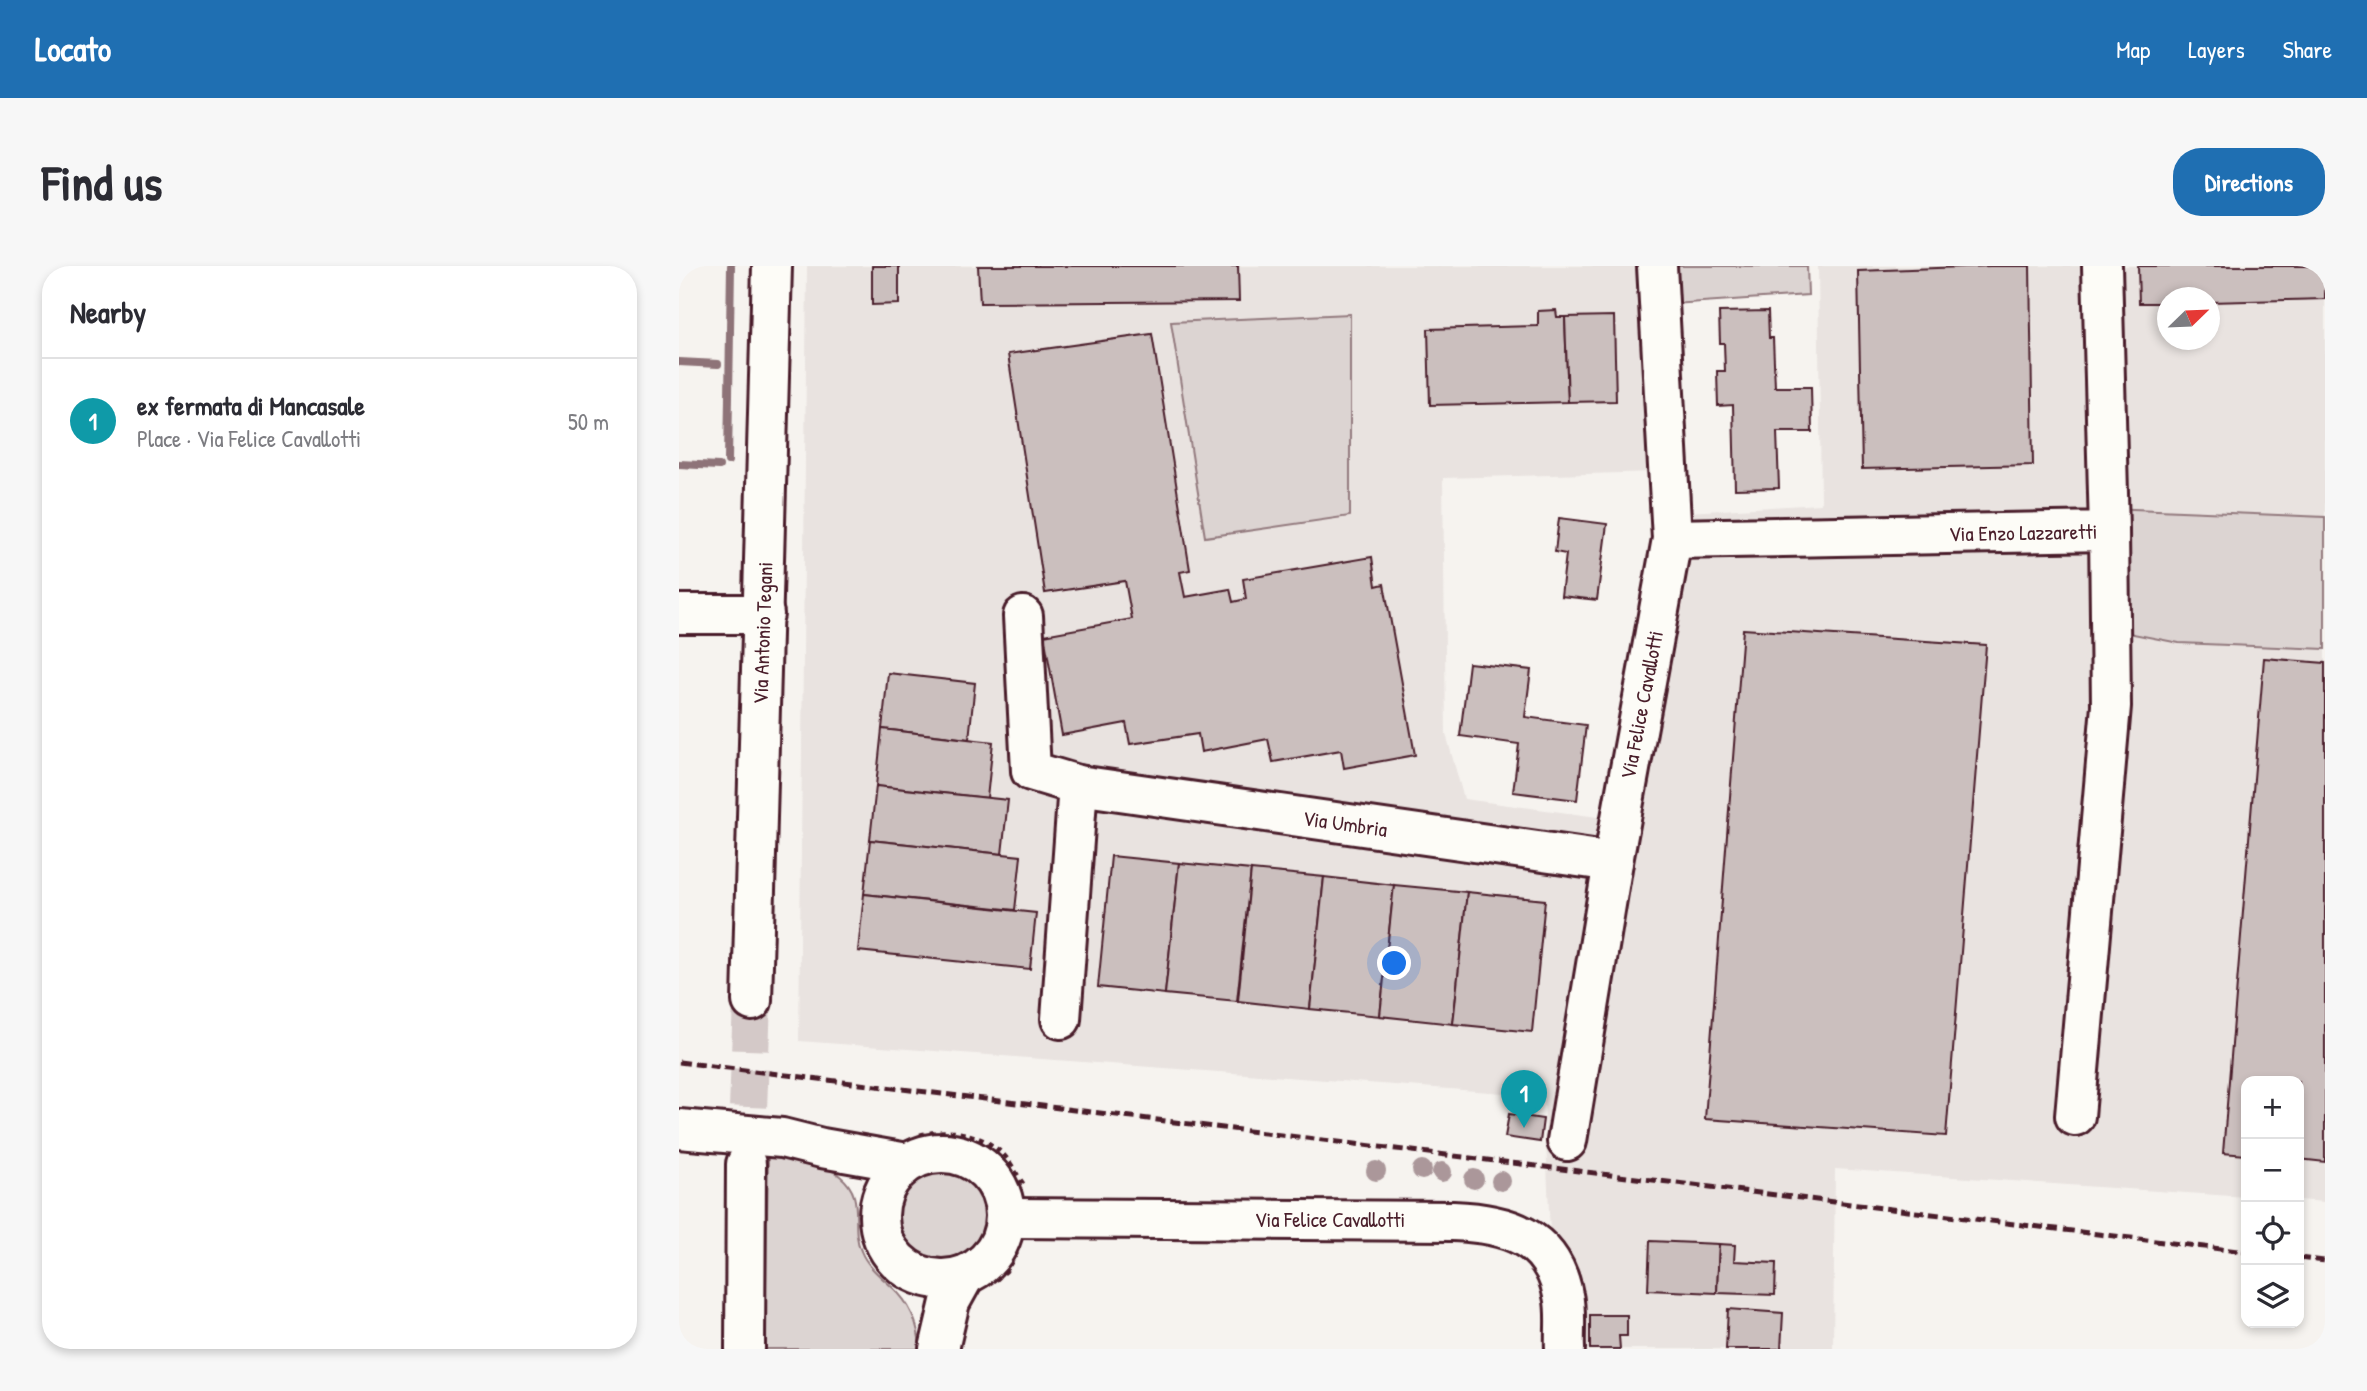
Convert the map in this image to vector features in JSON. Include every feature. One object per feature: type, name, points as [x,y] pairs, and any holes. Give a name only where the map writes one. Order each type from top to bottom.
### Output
[{"type":"street","name":"Via Antonio Tegani","points":[[752,1001],[772,266]]},
{"type":"street","name":"Via Felice Cavallotti","points":[[1567,1141],[1613,862],[1672,539],[1657,266]]},
{"type":"street","name":"Via Enzo Lazzaretti","points":[[1672,539],[2109,531],[2102,266]]},
{"type":"street","points":[[2075,1116],[2111,706],[2109,531]]},
{"type":"street","points":[[679,614],[764,614]]},
{"type":"street","name":"Via Umbria","points":[[1023,616],[1031,771],[1078,785],[1613,862]]},
{"type":"street","points":[[1061,1019],[1078,785]]},
{"type":"street","points":[[679,1129],[782,1138],[822,1148],[911,1150],[921,1156],[951,1153],[980,1164],[991,1175],[1004,1203],[1024,1218],[1002,1236],[994,1253],[981,1266],[978,1280],[950,1301],[939,1346]]},
{"type":"street","points":[[822,1148],[859,1174],[880,1204]]},
{"type":"street","points":[[911,1150],[890,1181],[880,1204],[879,1224],[885,1244],[897,1260],[911,1271],[930,1278],[978,1280]]},
{"type":"street","points":[[745,1349],[746,1164]]},
{"type":"street","name":"Via Felice Cavallotti","points":[[1024,1218],[1453,1221],[1504,1226],[1528,1238],[1552,1262],[1564,1298],[1565,1349]]},
{"type":"street","points":[[911,1271],[939,1346]]},
{"type":"path","points":[[911,1150],[936,1131],[952,1131],[978,1138],[1003,1155],[1027,1189],[1042,1195],[1024,1218],[1042,1236],[1026,1243],[1017,1251],[1006,1271],[978,1280]]},
{"type":"shaded area","points":[[807,266],[1655,266],[1658,472],[1443,478],[1446,734],[1464,799],[1620,820],[1671,513],[1821,504],[1818,266],[2325,266],[2325,517],[2109,508],[2128,633],[2179,643],[2325,649],[2325,1202],[2304,1200],[2304,1076],[2241,1076],[2241,1197],[1835,1169],[1833,1349],[1555,1349],[1544,1096],[799,1041]]},
{"type":"shaded area","points":[[1671,266],[1807,266],[1808,295],[1673,304]]},
{"type":"shaded area","points":[[1350,314],[1350,516],[1205,537],[1171,322]]},
{"type":"shaded area","points":[[2109,508],[2325,517],[2325,649],[2179,643],[2128,633]]},
{"type":"shaded area","points":[[768,1157],[824,1167],[848,1184],[855,1202],[856,1231],[861,1251],[870,1266],[909,1307],[918,1331],[920,1349],[765,1349]]},
{"type":"shaded area","points":[[941,1169],[959,1173],[974,1183],[984,1198],[988,1216],[984,1234],[974,1249],[959,1259],[941,1263],[923,1259],[908,1249],[898,1234],[894,1216],[898,1198],[908,1183],[923,1173]]},
{"type":"building","points":[[872,266],[899,266],[899,304],[872,305]]},
{"type":"building","points":[[978,266],[1238,266],[1239,301],[980,303]]},
{"type":"building","points":[[2030,266],[2033,465],[1862,469],[1858,271]]},
{"type":"building","points":[[2138,266],[2325,266],[2325,299],[2220,302],[2220,287],[2157,287],[2157,303],[2139,303]]},
{"type":"building","points":[[1556,310],[1557,317],[1565,317],[1568,402],[1430,405],[1428,329],[1538,326],[1538,311]]},
{"type":"building","points":[[1768,311],[1769,338],[1773,338],[1775,387],[1811,387],[1812,432],[1777,432],[1779,488],[1735,489],[1733,405],[1718,406],[1717,371],[1725,371],[1724,343],[1720,343],[1719,312]]},
{"type":"building","points":[[1614,316],[1616,401],[1568,402],[1565,317]]},
{"type":"building","points":[[1152,334],[1190,570],[1180,572],[1185,597],[1230,589],[1233,602],[1246,599],[1243,579],[1372,557],[1376,586],[1384,584],[1415,755],[1344,768],[1341,750],[1273,762],[1268,739],[1201,752],[1198,734],[1130,744],[1126,723],[1062,735],[1044,635],[1132,619],[1125,581],[1045,593],[1008,354]]},
{"type":"building","points":[[1559,518],[1607,524],[1597,600],[1561,596],[1566,554],[1555,552]]},
{"type":"building","points":[[1743,629],[1986,645],[1946,1136],[1705,1119]]},
{"type":"building","points":[[2264,658],[2325,663],[2325,1162],[2304,1160],[2304,1076],[2241,1076],[2241,1155],[2223,1153]]},
{"type":"building","points":[[1469,663],[1531,670],[1525,717],[1586,725],[1577,800],[1513,792],[1519,744],[1460,736]]},
{"type":"building","points":[[888,673],[975,683],[969,739],[882,729]]},
{"type":"building","points":[[882,729],[993,742],[987,798],[876,786]]},
{"type":"building","points":[[876,786],[1008,800],[1002,854],[870,840]]},
{"type":"building","points":[[870,840],[1021,856],[1015,910],[864,894]]},
{"type":"building","points":[[1111,856],[1179,863],[1165,994],[1098,987]]},
{"type":"building","points":[[1179,863],[1251,870],[1237,1001],[1165,994]]},
{"type":"building","points":[[1251,870],[1324,877],[1310,1009],[1238,1001]]},
{"type":"building","points":[[1324,877],[1394,885],[1380,1016],[1310,1009]]},
{"type":"building","points":[[1394,885],[1467,892],[1453,1024],[1380,1016]]},
{"type":"building","points":[[1467,892],[1545,900],[1532,1032],[1453,1024]]},
{"type":"building","points":[[864,894],[1036,913],[1030,969],[858,951]]},
{"type":"building","points":[[1509,1114],[1543,1119],[1540,1142],[1505,1137]]},
{"type":"building","points":[[1650,1241],[1719,1244],[1717,1293],[1648,1290]]},
{"type":"building","points":[[1719,1244],[1735,1245],[1734,1261],[1776,1263],[1775,1295],[1717,1293]]},
{"type":"building","points":[[1728,1309],[1783,1313],[1781,1349],[1726,1349]]},
{"type":"building","points":[[1590,1315],[1627,1315],[1627,1336],[1619,1336],[1620,1349],[1590,1349]]},
{"type":"waterway","points":[[728,461],[731,266]]},
{"type":"waterway","points":[[679,362],[718,364]]},
{"type":"waterway","points":[[679,464],[719,466]]},
{"type":"tunnel","points":[[746,1164],[752,1001]]},
{"type":"railway","points":[[679,1062],[2241,1251]]},
{"type":"railway","points":[[2304,1259],[2325,1261]]},
{"type":"place","name":"ex fermata di Mancasale","points":[[1524,1128]]}]
